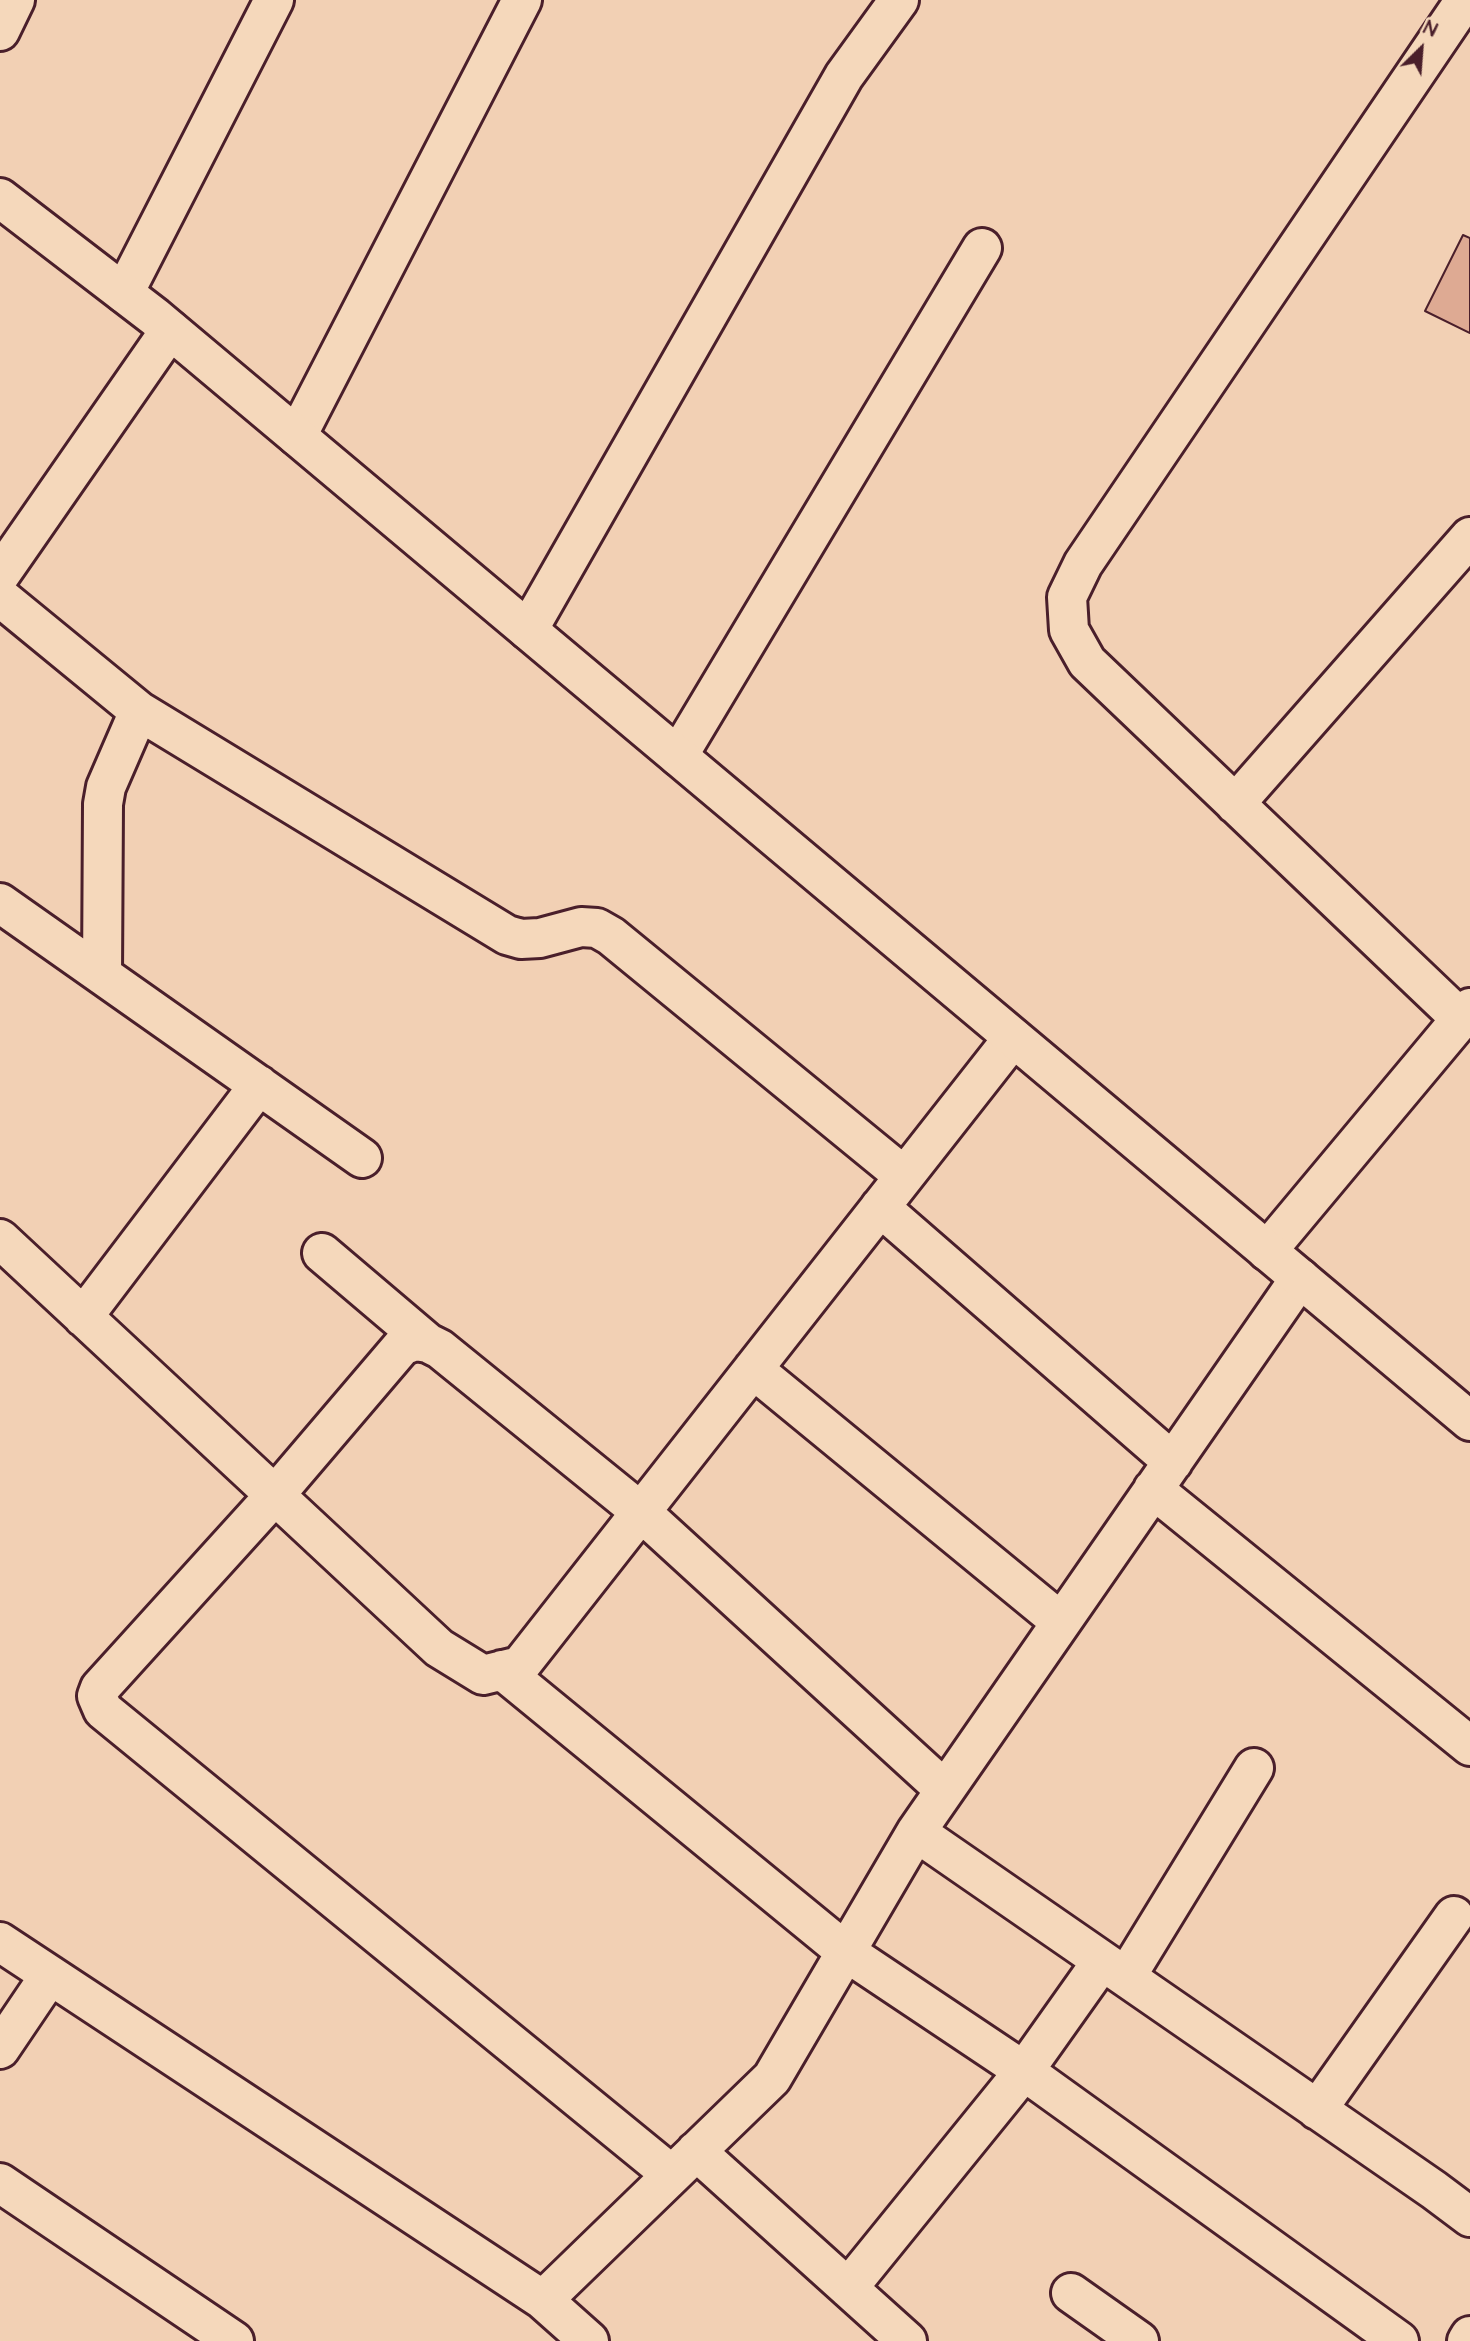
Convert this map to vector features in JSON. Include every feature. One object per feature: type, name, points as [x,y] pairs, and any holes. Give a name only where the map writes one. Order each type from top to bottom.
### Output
[{"type":"street","points":[[0,31],[15,0]]},
{"type":"street","points":[[124,293],[274,0]]},
{"type":"street","points":[[297,436],[522,0]]},
{"type":"street","points":[[528,630],[844,76],[899,0]]},
{"type":"street","points":[[1268,1251],[1465,1013],[1235,804],[1087,662],[1069,630],[1068,597],[1083,564],[1465,0]]},
{"type":"street","points":[[0,198],[170,330],[1470,1421]]},
{"type":"street","points":[[678,756],[982,248]]},
{"type":"street","points":[[0,575],[170,330]]},
{"type":"street","points":[[1235,804],[1470,537]]},
{"type":"street","points":[[0,597],[139,711],[507,935],[521,939],[540,938],[581,927],[597,928],[611,936],[904,1176]]},
{"type":"street","points":[[102,975],[103,804],[107,787],[139,711]]},
{"type":"street","points":[[0,903],[362,1158]]},
{"type":"street","points":[[0,1238],[439,1648],[483,1675],[520,1665],[1013,1038]]},
{"type":"street","points":[[83,1317],[259,1085]]},
{"type":"street","points":[[880,1207],[1163,1476],[1470,1746]]},
{"type":"street","points":[[322,1253],[428,1343],[440,1349],[641,1512],[945,1790]]},
{"type":"street","points":[[542,2300],[772,2078],[916,1832],[1300,1278]]},
{"type":"street","points":[[428,1343],[415,1341],[402,1346],[275,1495],[100,1688],[97,1696],[99,1704],[103,1710],[848,2288],[907,2341]]},
{"type":"street","points":[[753,1369],[1061,1622]]},
{"type":"street","points":[[502,1670],[846,1951],[1024,2071],[1399,2341]]},
{"type":"street","points":[[848,2288],[1024,2071],[1114,1969],[1254,1768]]},
{"type":"street","points":[[916,1832],[1470,2217]]},
{"type":"street","points":[[1317,2110],[1454,1916]]},
{"type":"street","points":[[0,1942],[542,2300],[589,2341]]},
{"type":"street","points":[[0,2049],[50,1975]]},
{"type":"street","points":[[0,2183],[234,2341]]},
{"type":"street","points":[[1071,2293],[1139,2341]]},
{"type":"street","points":[[1467,2341],[1470,2336]]},
{"type":"building","points":[[1463,235],[1470,238],[1470,333],[1425,311]]}]
